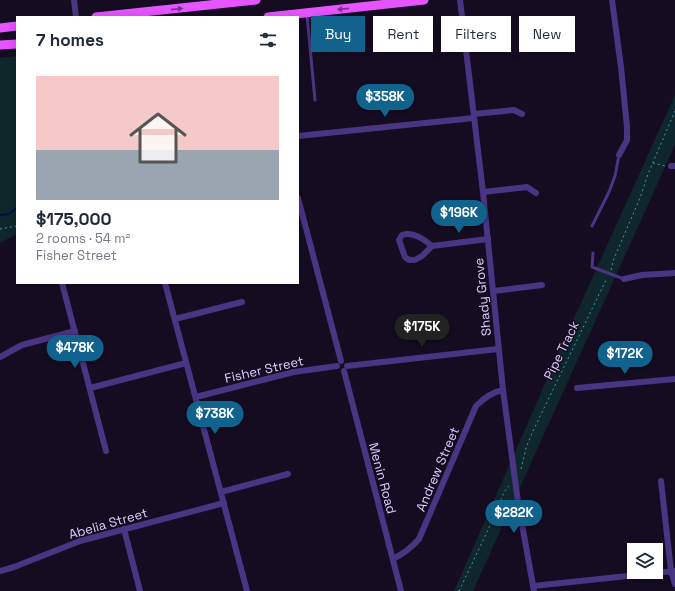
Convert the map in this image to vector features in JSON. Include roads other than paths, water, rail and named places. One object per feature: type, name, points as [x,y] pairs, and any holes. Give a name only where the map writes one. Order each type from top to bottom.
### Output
[{"type":"main road","points":[[129,16],[256,0]]},
{"type":"main road","points":[[278,16],[424,0]]},
{"type":"main road","points":[[0,28],[16,26]]},
{"type":"main road","points":[[0,45],[16,44]]},
{"type":"street","points":[[74,0],[76,16]]},
{"type":"street","name":"Shady Grove","points":[[460,0],[483,192],[498,349],[514,479],[534,588]]},
{"type":"street","points":[[612,0],[627,127],[627,140],[619,155]]},
{"type":"street","points":[[299,136],[514,110],[522,114]]},
{"type":"street","points":[[483,192],[527,187],[536,193]]},
{"type":"street","points":[[299,202],[339,363],[345,361],[345,368],[498,349]]},
{"type":"street","points":[[432,246],[420,237],[410,234],[402,236],[399,240],[405,257],[409,260],[415,260],[422,256],[432,246],[488,240]]},
{"type":"street","points":[[624,279],[642,275],[675,273]]},
{"type":"street","points":[[62,284],[106,451]]},
{"type":"street","points":[[165,284],[247,591]]},
{"type":"street","points":[[493,291],[542,285]]},
{"type":"street","points":[[175,319],[242,302]]},
{"type":"street","points":[[0,357],[22,345],[75,331]]},
{"type":"street","points":[[90,388],[186,363]]},
{"type":"street","name":"Fisher Street","points":[[196,397],[294,372],[339,363]]},
{"type":"street","name":"Menin Road","points":[[345,368],[401,591]]},
{"type":"street","points":[[577,388],[675,379]]},
{"type":"street","name":"Andrew Street","points":[[393,559],[413,546],[419,539],[476,406],[495,392],[503,390]]},
{"type":"street","points":[[221,492],[288,474]]},
{"type":"street","points":[[661,481],[675,584]]},
{"type":"street","name":"Abelia Street","points":[[0,571],[80,541],[224,503]]},
{"type":"street","points":[[124,529],[140,591]]},
{"type":"street","points":[[534,588],[673,571]]},
{"type":"lane","points":[[307,13],[315,100]]},
{"type":"lane","points":[[592,226],[609,192],[615,176],[619,155]]},
{"type":"lane","points":[[593,253],[592,267],[624,279]]},
{"type":"waterway","points":[[0,215],[9,214],[16,209]]}]
